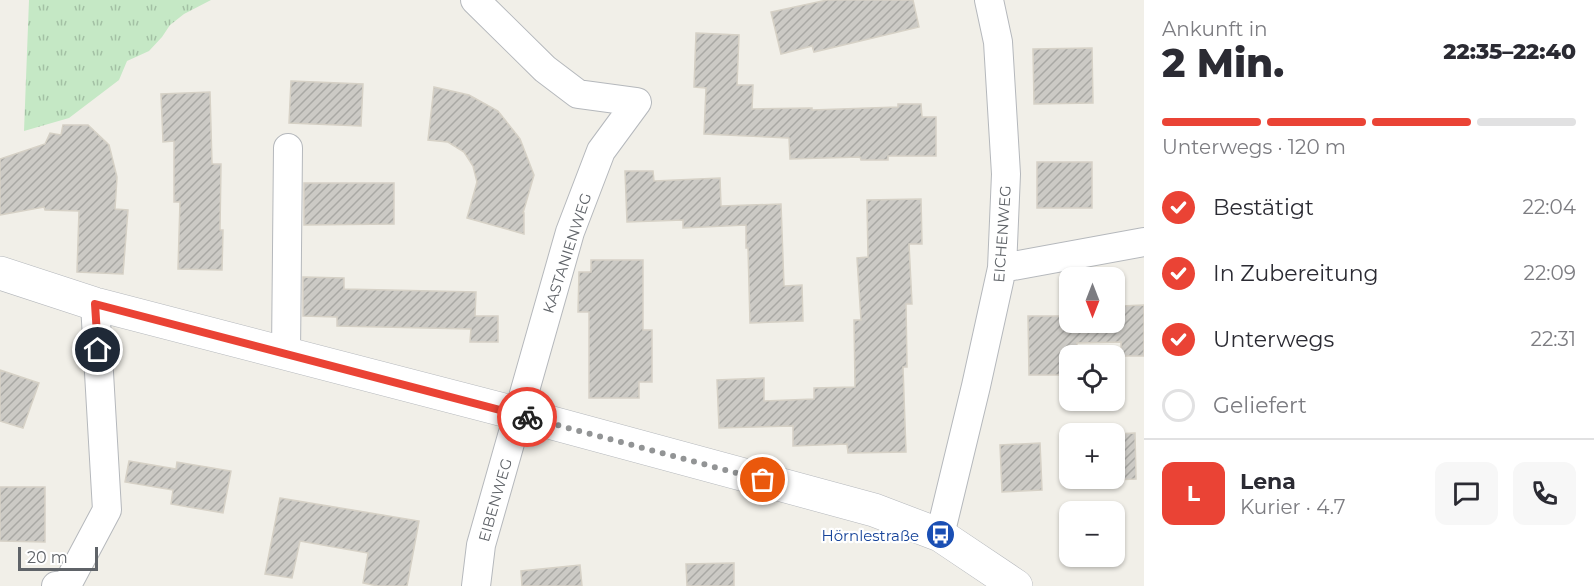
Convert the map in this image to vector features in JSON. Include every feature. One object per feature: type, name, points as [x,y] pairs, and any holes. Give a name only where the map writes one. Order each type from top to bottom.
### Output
[{"type":"street","name":"KASTANIENWEG","points":[[475,0],[545,69],[578,94],[637,102],[601,151],[570,232],[519,414]]},
{"type":"street","name":"EICHENWEG","points":[[940,536],[1002,268],[1006,174],[998,42],[989,0]]},
{"type":"street","points":[[286,353],[288,148]]},
{"type":"street","points":[[1002,268],[1144,242]]},
{"type":"street","points":[[0,273],[95,304],[519,414],[874,510],[940,536],[1016,586]]},
{"type":"street","points":[[56,586],[67,585],[107,510],[95,304]]},
{"type":"street","name":"EIBENWEG","points":[[476,586],[481,545],[519,414]]},
{"type":"green space","points":[[29,0],[211,0],[184,14],[170,25],[149,51],[127,61],[119,80],[69,118],[24,131]]},
{"type":"building","points":[[827,0],[913,0],[919,27],[814,52],[812,46],[781,54],[771,12]]},
{"type":"building","points":[[696,33],[739,35],[737,85],[753,85],[752,109],[812,108],[812,110],[921,104],[922,117],[936,117],[936,156],[888,156],[888,160],[861,160],[860,157],[790,159],[789,138],[704,134],[706,88],[694,87]]},
{"type":"building","points":[[1092,48],[1093,103],[1034,104],[1033,49]]},
{"type":"building","points":[[291,81],[363,84],[361,126],[289,123]]},
{"type":"building","points":[[434,87],[469,95],[498,111],[520,139],[534,175],[523,213],[524,234],[467,218],[477,182],[473,166],[464,152],[448,142],[428,140]]},
{"type":"building","points":[[210,92],[212,164],[221,164],[222,270],[178,269],[180,202],[174,202],[174,141],[163,142],[161,94]]},
{"type":"building","points":[[63,125],[88,125],[109,145],[117,177],[115,209],[128,210],[123,274],[77,272],[79,211],[45,210],[44,207],[0,215],[0,159],[45,144],[50,133],[61,135]]},
{"type":"building","points":[[1037,162],[1092,162],[1092,208],[1037,208]]},
{"type":"building","points":[[625,171],[653,171],[654,181],[720,178],[721,206],[781,204],[784,286],[802,285],[803,321],[750,323],[746,225],[683,228],[683,220],[627,222]]},
{"type":"building","points":[[304,183],[394,183],[394,224],[304,225]]},
{"type":"building","points":[[921,199],[922,244],[909,244],[912,304],[906,304],[907,367],[903,367],[906,452],[848,453],[847,444],[793,446],[793,426],[719,428],[717,380],[764,378],[764,401],[814,399],[814,388],[855,387],[854,320],[861,320],[857,258],[868,257],[867,200]]},
{"type":"building","points":[[591,260],[643,260],[643,330],[652,330],[652,382],[639,382],[639,398],[589,398],[589,312],[578,312],[579,272],[591,272]]},
{"type":"building","points":[[303,277],[344,278],[344,289],[476,292],[475,316],[498,316],[498,342],[470,342],[471,329],[337,326],[337,317],[303,316]]},
{"type":"building","points":[[1144,305],[1144,356],[1125,356],[1125,345],[1121,345],[1121,342],[1059,345],[1059,375],[1029,375],[1028,316],[1059,316],[1059,333],[1125,333],[1125,306]]},
{"type":"building","points":[[0,370],[39,383],[23,428],[0,421]]},
{"type":"building","points":[[1125,433],[1135,433],[1136,479],[1125,480]]},
{"type":"building","points":[[1040,443],[1042,490],[1002,492],[1000,445]]},
{"type":"building","points":[[129,461],[176,469],[177,462],[231,471],[223,513],[171,504],[173,490],[125,482]]},
{"type":"building","points":[[0,487],[45,487],[45,542],[0,541]]},
{"type":"building","points":[[280,498],[419,521],[407,586],[378,586],[363,583],[368,553],[300,541],[292,578],[265,574]]},
{"type":"building","points":[[734,563],[734,586],[687,586],[686,564]]},
{"type":"building","points":[[580,565],[582,586],[522,586],[521,571]]},
{"type":"way so far","points":[[527,417],[763,480]]},
{"type":"place","name":"Hörnlestraße","points":[[940,535]]},
{"type":"route","points":[[98,350],[95,304],[527,417]]}]
